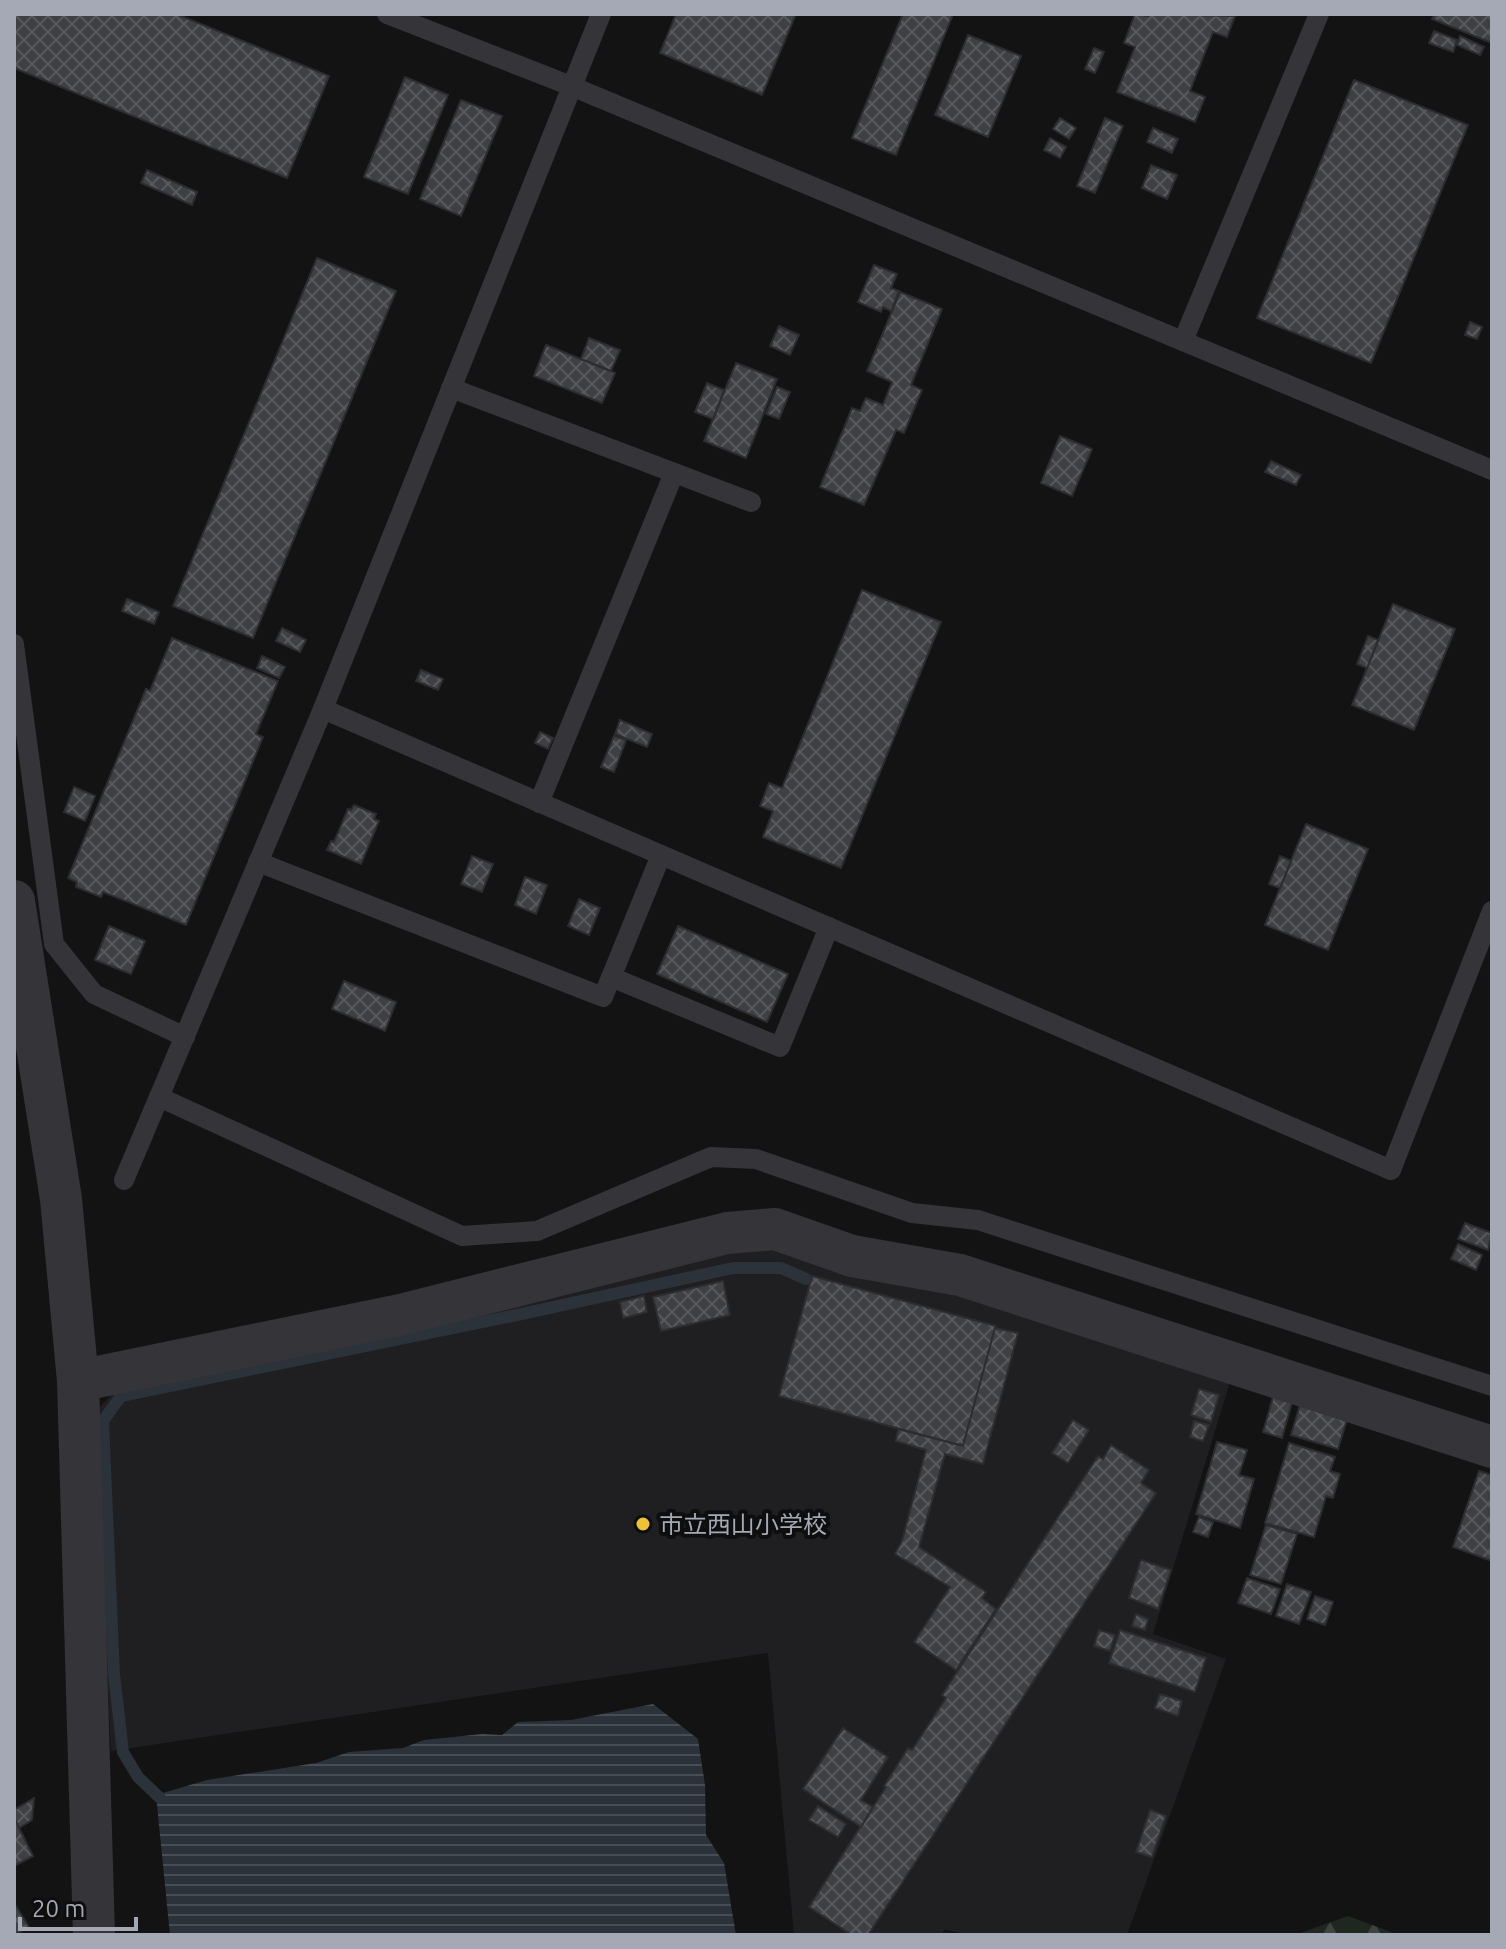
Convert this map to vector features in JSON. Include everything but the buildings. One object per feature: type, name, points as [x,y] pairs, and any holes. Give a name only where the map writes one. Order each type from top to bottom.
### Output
[{"type":"street","points":[[14,901],[34,1070],[61,1199],[78,1381],[94,1935]]},
{"type":"street","points":[[78,1381],[400,1315],[727,1233],[775,1229],[852,1256],[960,1275],[1492,1447]]},
{"type":"lane","points":[[387,14],[571,86],[1492,470]]},
{"type":"lane","points":[[124,1180],[323,709],[601,14]]},
{"type":"lane","points":[[1183,341],[1319,14]]},
{"type":"lane","points":[[451,388],[751,502]]},
{"type":"lane","points":[[539,803],[674,473]]},
{"type":"lane","points":[[14,644],[54,944],[94,994],[185,1037]]},
{"type":"lane","points":[[323,709],[1391,1170],[1492,911]]},
{"type":"lane","points":[[258,862],[603,997],[661,855]]},
{"type":"lane","points":[[611,977],[780,1047],[829,927]]},
{"type":"lane","points":[[159,1097],[462,1236],[537,1231],[711,1157],[756,1159],[912,1213],[978,1220],[1492,1386]]},
{"type":"shaded area","name":"市立西山小学校","points":[[773,1245],[963,1293],[1230,1382],[1153,1634],[1226,1659],[1127,1935],[968,1935],[944,1929],[942,1935],[794,1935],[768,1653],[111,1751],[94,1413],[115,1391],[737,1247]]},
{"type":"shaded area","points":[[653,1704],[698,1739],[705,1785],[706,1835],[724,1863],[736,1935],[170,1935],[156,1795],[207,1780],[316,1763],[349,1752],[403,1748],[424,1740],[502,1735],[518,1722],[571,1720]]},
{"type":"green space","points":[[1348,1916],[1399,1935],[1295,1935]]},
{"type":"waterway","points":[[160,1798],[138,1777],[123,1752],[114,1674],[103,1421],[121,1396],[733,1268],[781,1268],[806,1279]]},
{"type":"place","name":"市立西山小学校","points":[[643,1524]]}]
